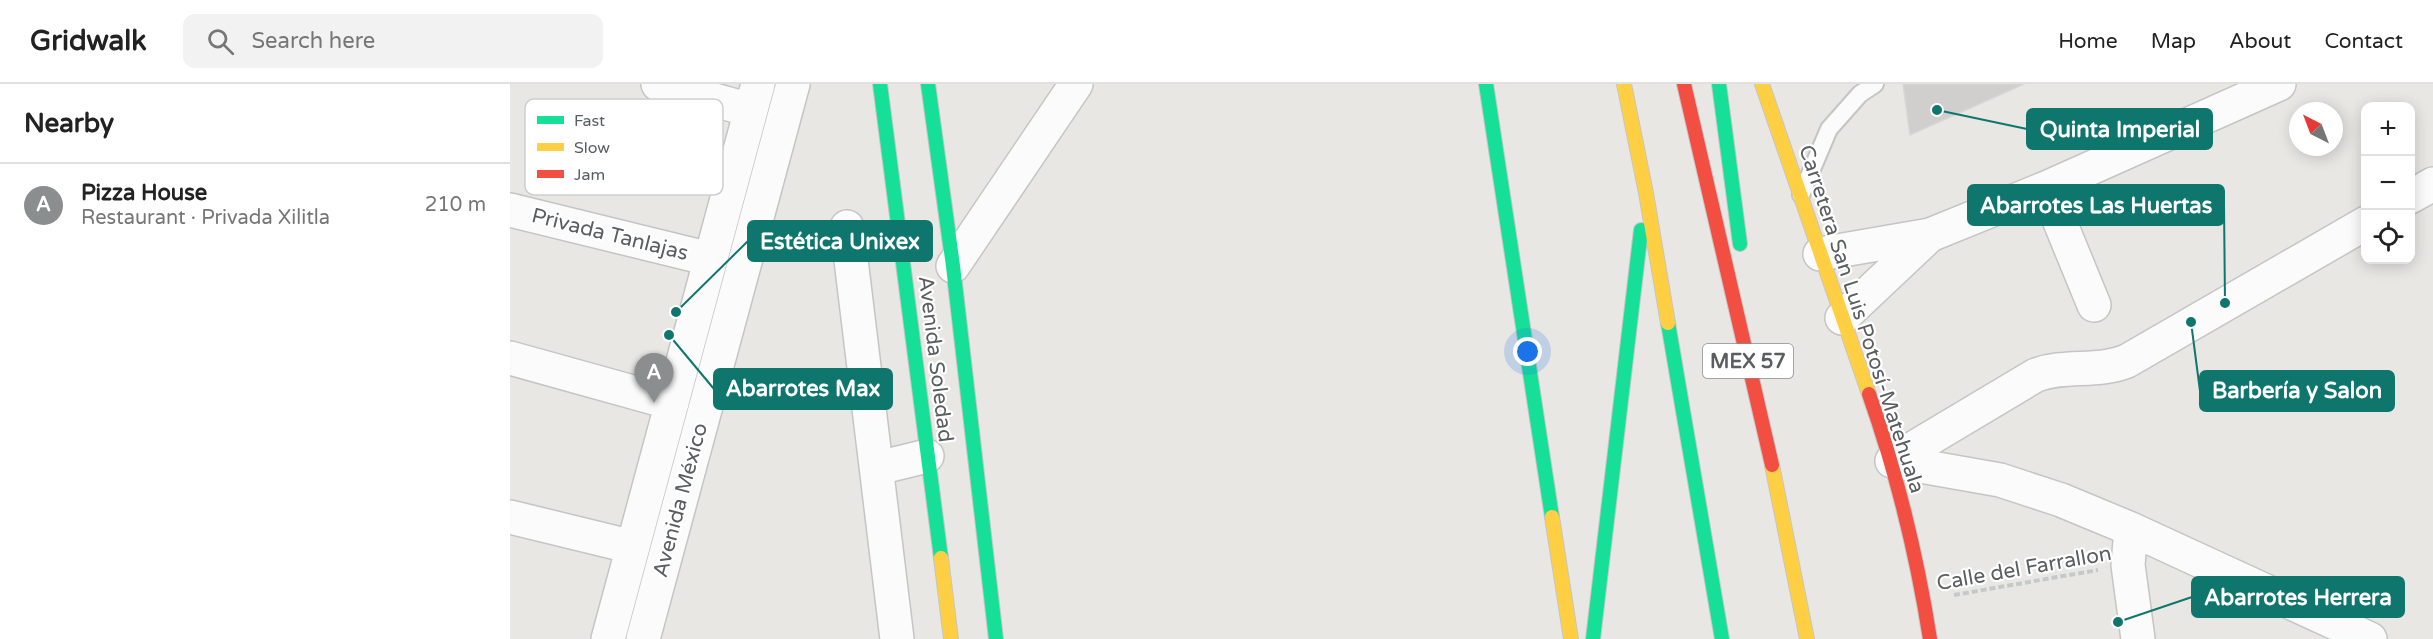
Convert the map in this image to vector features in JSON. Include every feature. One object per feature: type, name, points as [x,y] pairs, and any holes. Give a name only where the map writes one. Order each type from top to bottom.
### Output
[{"type":"main road","name":"Avenida Soledad","points":[[880,84],[951,639]]},
{"type":"main road","name":"Avenida Soledad","points":[[928,84],[953,266],[996,639]]},
{"type":"main road","points":[[1486,84],[1571,639]]},
{"type":"main road","name":"MEX 57","points":[[1624,84],[1646,193],[1722,639]]},
{"type":"main road","name":"MEX 57","points":[[1684,84],[1767,442],[1807,639]]},
{"type":"main road","points":[[1719,84],[1742,257]]},
{"type":"main road","name":"Carretera San Luis Potosí-Matehuala","points":[[1762,84],[1892,461],[1924,600],[1930,639]]},
{"type":"main road","points":[[1593,639],[1646,193]]},
{"type":"main road","points":[[1747,292],[1767,442]]},
{"type":"main road","points":[[1799,596],[1821,639]]},
{"type":"street","points":[[657,84],[754,97]]},
{"type":"street","name":"Avenida México","points":[[643,639],[793,84]]},
{"type":"street","points":[[953,266],[1076,84]]},
{"type":"street","points":[[1820,254],[1930,235],[2046,188],[2279,84]]},
{"type":"street","name":"Avenida México","points":[[608,639],[754,97]]},
{"type":"street","points":[[2415,194],[2433,184]]},
{"type":"street","points":[[2046,188],[2094,305]]},
{"type":"street","name":"Privada Tanlajas","points":[[510,210],[710,259]]},
{"type":"street","points":[[1892,461],[2036,375],[2048,371],[2106,368],[2127,360],[2361,226]]},
{"type":"street","points":[[847,227],[897,639]]},
{"type":"street","points":[[1842,318],[1930,235]]},
{"type":"street","points":[[510,358],[672,403]]},
{"type":"street","points":[[878,468],[927,456]]},
{"type":"street","points":[[1892,461],[2000,480],[2061,500],[2131,529],[2370,639]]},
{"type":"street","points":[[510,517],[633,548]]},
{"type":"street","points":[[2131,529],[2128,565],[2138,639]]},
{"type":"lane","points":[[1800,199],[1829,129],[1860,94],[1875,84]]},
{"type":"path","name":"Calle del Farrallon","points":[[1924,600],[2128,565]]},
{"type":"building","points":[[1903,84],[2024,84],[1910,135]]},
{"type":"traffic: fast","points":[[880,84],[941,558]]},
{"type":"traffic: fast","points":[[928,84],[953,266],[996,639]]},
{"type":"traffic: fast","points":[[1486,84],[1552,517]]},
{"type":"traffic: fast","points":[[1719,84],[1740,244]]},
{"type":"traffic: fast","points":[[1593,639],[1641,230]]},
{"type":"traffic: fast","points":[[1668,323],[1722,639]]},
{"type":"traffic: slow","points":[[1624,84],[1646,193],[1668,323]]},
{"type":"traffic: slow","points":[[1762,84],[1869,394]]},
{"type":"traffic: slow","points":[[1772,465],[1807,639]]},
{"type":"traffic: slow","points":[[1552,517],[1571,639]]},
{"type":"traffic: slow","points":[[941,558],[951,639]]},
{"type":"traffic: jam","points":[[1684,84],[1772,465]]},
{"type":"traffic: jam","points":[[1869,394],[1889,454],[1905,515],[1930,639]]},
{"type":"place","name":"Quinta Imperial","points":[[1937,110]]},
{"type":"place","name":"Abarrotes Las Huertas","points":[[2225,303]]},
{"type":"place","name":"Estética Unixex","points":[[676,312]]},
{"type":"place","name":"Barbería y Salon","points":[[2191,322]]},
{"type":"place","name":"Abarrotes Max","points":[[669,335]]},
{"type":"place","name":"Pizza House","points":[[654,403]]},
{"type":"place","name":"Abarrotes Herrera","points":[[2118,622]]}]
